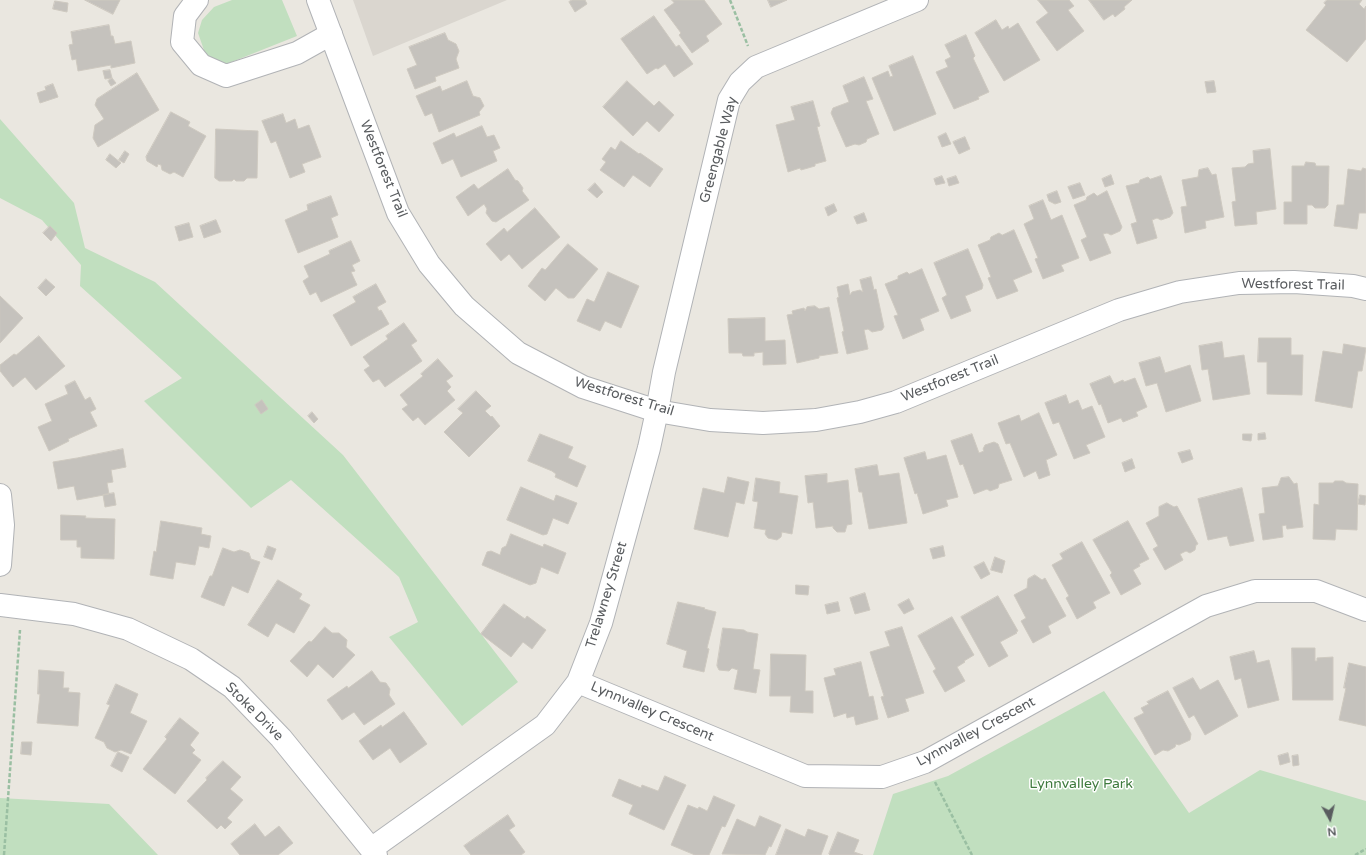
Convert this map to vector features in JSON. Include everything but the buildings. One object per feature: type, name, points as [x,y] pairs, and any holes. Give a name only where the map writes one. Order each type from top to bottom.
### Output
[{"type":"street","points":[[197,0],[185,16],[182,42],[201,65],[226,76],[297,53],[331,34]]},
{"type":"street","name":"Westforest Trail","points":[[318,0],[398,213],[429,264],[464,306],[518,352],[583,387],[657,411],[710,420],[763,423],[816,420],[860,412],[896,402],[1119,310],[1180,292],[1239,283],[1294,282],[1353,286],[1366,289]]},
{"type":"street","name":"Greengable Way","points":[[657,411],[664,372],[729,100],[740,82],[756,67],[917,0]]},
{"type":"street","name":"Trelawney Street","points":[[374,852],[545,725],[578,682],[601,623],[649,448],[657,411]]},
{"type":"street","points":[[0,495],[3,525],[0,565]]},
{"type":"street","name":"Lynnvalley Crescent","points":[[578,682],[805,776],[882,777],[925,762],[1206,606],[1256,591],[1316,591],[1366,610]]},
{"type":"street","name":"Stoke Drive","points":[[0,605],[74,614],[128,629],[191,659],[232,687],[275,732],[374,852]]},
{"type":"path","points":[[730,0],[748,46]]},
{"type":"path","points":[[4,855],[20,628]]},
{"type":"path","points":[[925,762],[972,855]]},
{"type":"path","points":[[1355,855],[1366,849]]},
{"type":"shaded area","points":[[353,0],[507,0],[373,56]]},
{"type":"green space","points":[[232,0],[282,0],[297,36],[229,63],[215,63],[205,53],[198,33],[202,20],[214,7]]},
{"type":"green space","points":[[0,119],[74,203],[85,248],[155,282],[343,455],[518,682],[462,726],[389,637],[418,622],[399,577],[291,480],[251,508],[144,401],[182,378],[80,286],[81,265],[42,220],[0,198]]},
{"type":"green space","name":"Lynnvalley Park","points":[[1104,691],[1189,813],[1260,770],[1366,801],[1366,855],[873,855],[893,794],[948,776]]},
{"type":"green space","points":[[0,798],[109,804],[158,855],[0,855]]}]
